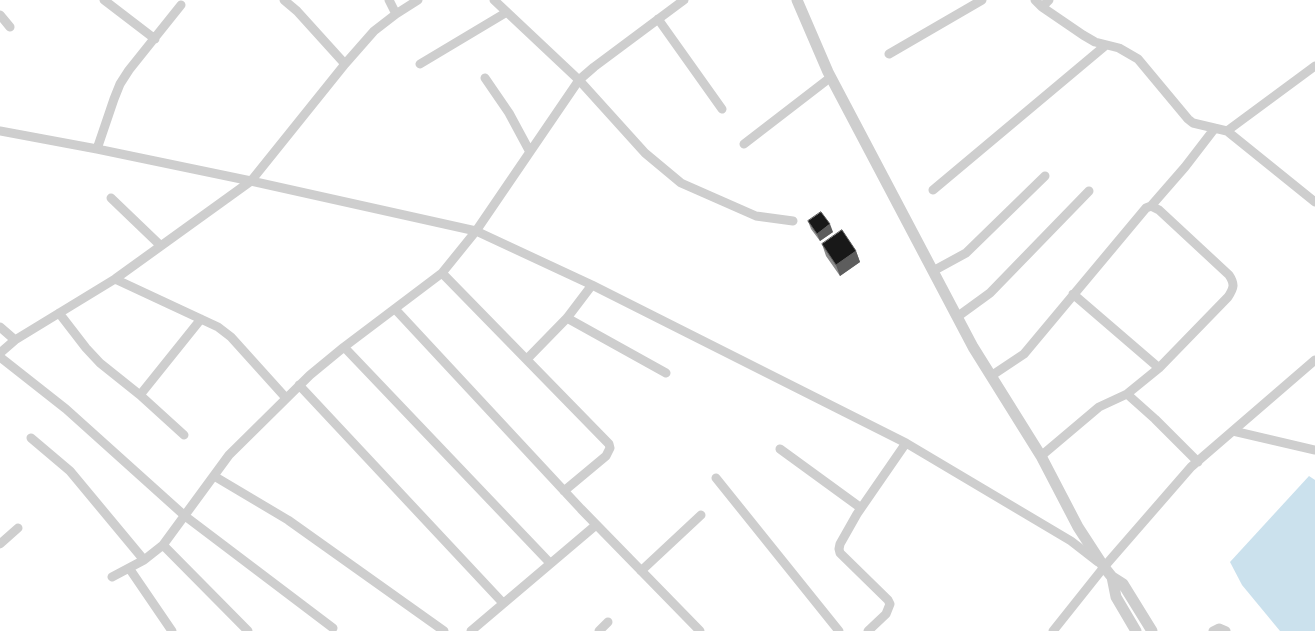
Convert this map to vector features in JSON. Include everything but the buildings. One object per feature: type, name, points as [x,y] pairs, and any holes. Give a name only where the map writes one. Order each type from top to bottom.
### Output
[{"type":"street","points":[[104,0],[155,39]]},
{"type":"street","points":[[284,0],[297,11],[345,64]]},
{"type":"street","points":[[389,0],[396,14]]},
{"type":"street","points":[[0,353],[15,340],[115,279],[251,181],[345,64],[374,31],[418,0]]},
{"type":"street","points":[[494,0],[579,80],[645,154],[681,183],[756,216],[793,221]]},
{"type":"street","points":[[797,0],[831,77],[958,318],[991,376],[1041,456],[1078,527],[1104,567],[1112,577],[1123,584],[1152,631]]},
{"type":"street","points":[[889,54],[982,0]]},
{"type":"street","points":[[1035,0],[1046,3],[1083,36],[1095,42],[1119,48],[1138,59],[1188,119],[1193,123],[1227,131],[1315,202]]},
{"type":"street","points":[[112,577],[144,560],[163,544],[229,455],[299,385],[344,347],[442,273],[476,231],[579,80],[677,2]]},
{"type":"street","points":[[97,149],[120,84],[181,5]]},
{"type":"street","points":[[420,64],[507,12]]},
{"type":"street","points":[[0,15],[10,27]]},
{"type":"street","points":[[658,19],[722,109]]},
{"type":"street","points":[[933,190],[1106,45]]},
{"type":"street","points":[[1227,131],[1315,66]]},
{"type":"street","points":[[744,144],[831,77]]},
{"type":"street","points":[[485,78],[509,114],[530,152]]},
{"type":"street","points":[[991,376],[1024,354],[1146,208],[1151,206],[1185,167],[1215,128]]},
{"type":"street","points":[[0,131],[251,181],[476,231],[592,285],[906,443],[1071,541],[1104,567]]},
{"type":"street","points":[[933,271],[966,253],[1045,176]]},
{"type":"street","points":[[958,318],[990,293],[1089,191]]},
{"type":"street","points":[[111,198],[161,246]]},
{"type":"street","points":[[1041,456],[1099,407],[1127,394],[1159,368],[1228,297],[1233,289],[1234,282],[1229,275],[1158,210],[1151,206]]},
{"type":"street","points":[[442,273],[609,444],[610,448],[606,456],[564,491]]},
{"type":"street","points":[[115,279],[218,327],[231,337],[286,398]]},
{"type":"street","points":[[527,359],[567,318],[592,285]]},
{"type":"street","points":[[1073,294],[1159,368]]},
{"type":"street","points":[[395,309],[596,525],[700,631]]},
{"type":"street","points":[[59,313],[92,355],[184,435]]},
{"type":"street","points":[[567,318],[666,372]]},
{"type":"street","points":[[140,395],[201,319]]},
{"type":"street","points":[[0,327],[15,340]]},
{"type":"street","points":[[344,347],[550,563]]},
{"type":"street","points":[[0,357],[66,409],[185,516],[333,628]]},
{"type":"street","points":[[1053,631],[1104,567],[1198,462],[1315,360]]},
{"type":"street","points":[[299,385],[503,603]]},
{"type":"street","points":[[1127,394],[1198,462]]},
{"type":"street","points":[[1233,431],[1315,450]]},
{"type":"street","points":[[31,438],[70,471],[144,560]]},
{"type":"street","points":[[868,631],[886,614],[890,604],[845,558],[839,549],[843,537],[861,508],[906,443]]},
{"type":"street","points":[[780,449],[861,508]]},
{"type":"street","points":[[214,476],[288,520],[444,631]]},
{"type":"street","points":[[716,478],[839,631]]},
{"type":"street","points":[[641,571],[701,515]]},
{"type":"street","points":[[471,631],[596,525]]},
{"type":"street","points":[[0,544],[18,528]]},
{"type":"street","points":[[163,544],[248,631]]},
{"type":"street","points":[[129,568],[172,631]]},
{"type":"street","points":[[1112,577],[1116,597],[1136,631]]},
{"type":"street","points":[[599,631],[608,622]]},
{"type":"street","points":[[1213,631],[1218,628],[1226,631]]},
{"type":"water","points":[[1309,476],[1315,480],[1315,631],[1280,631],[1242,585],[1230,562]]}]
